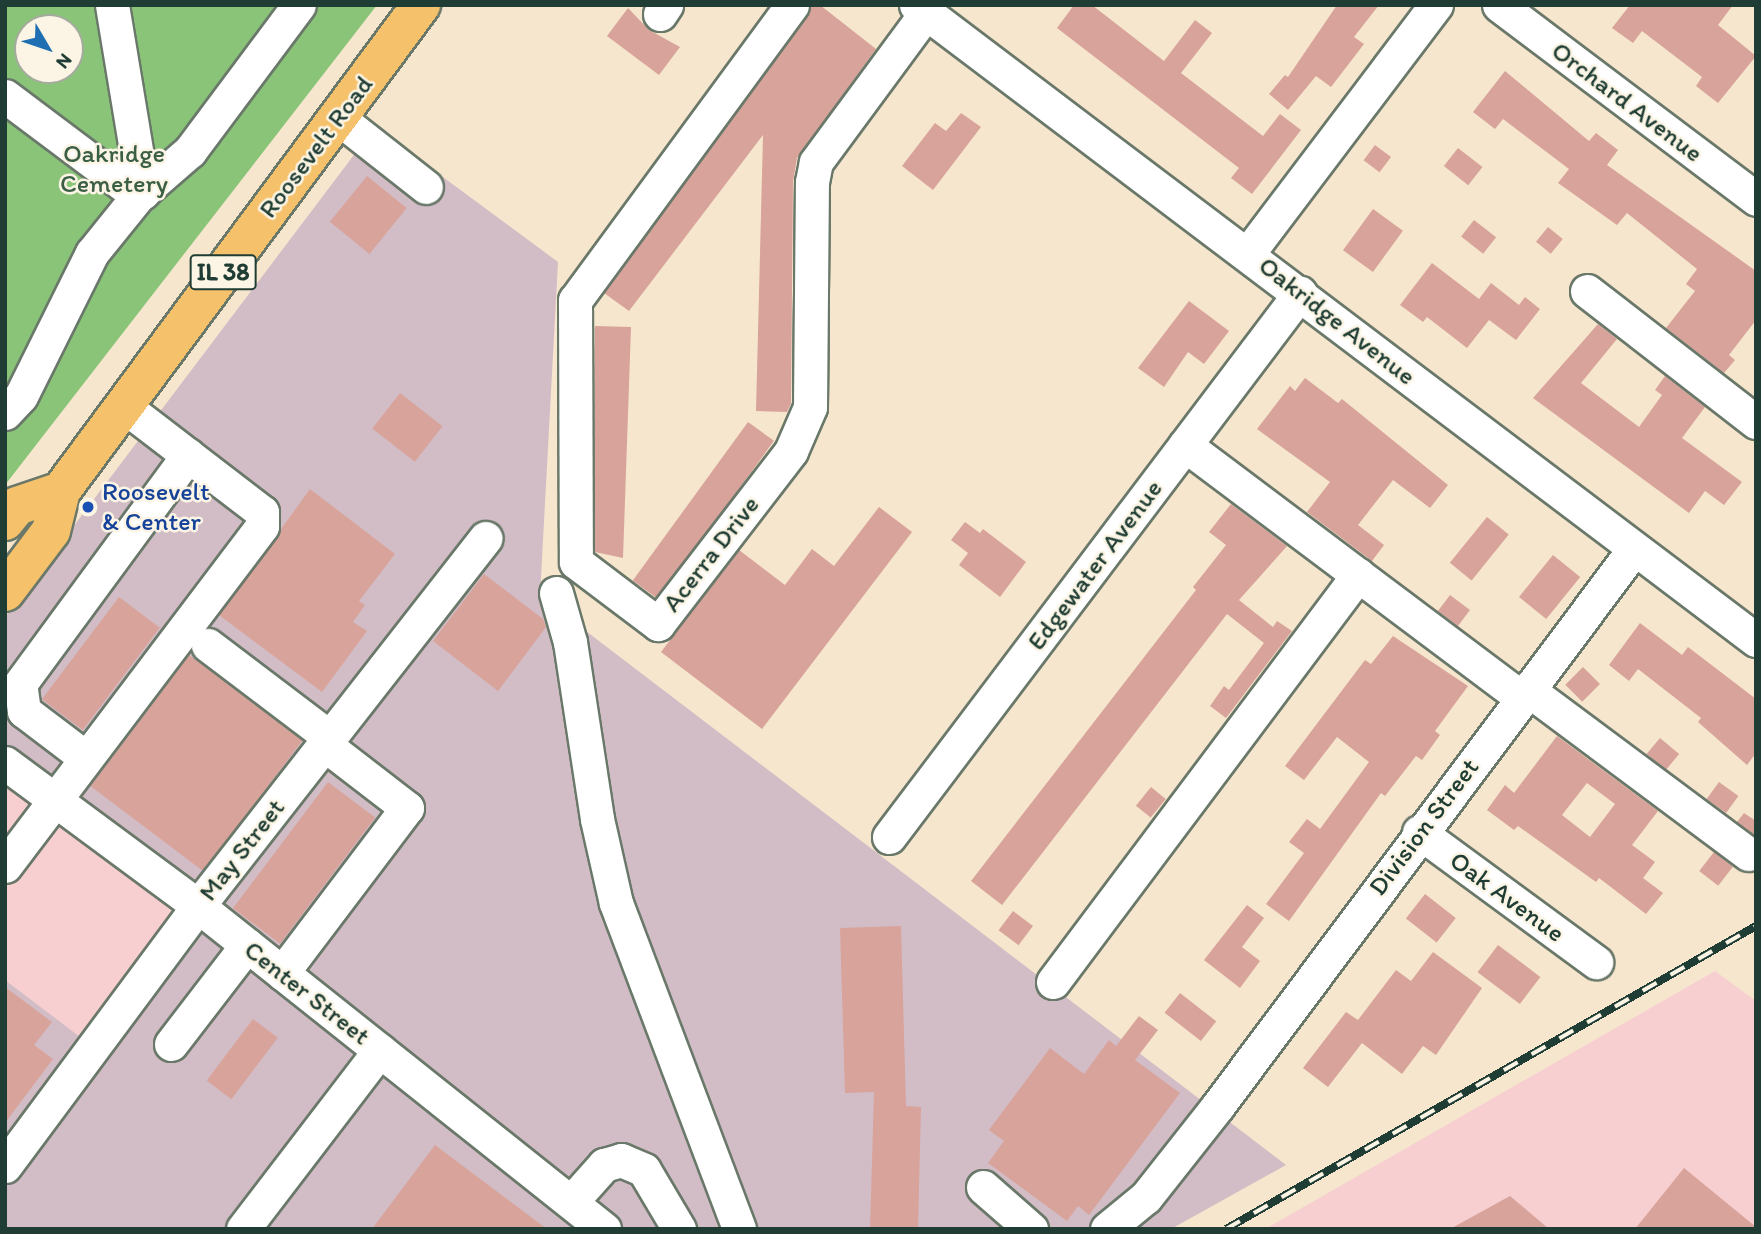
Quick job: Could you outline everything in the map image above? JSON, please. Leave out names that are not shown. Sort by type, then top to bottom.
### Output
[{"type":"main road","name":"Roosevelt Road","points":[[5,592],[51,531],[61,491],[421,5]]},
{"type":"main road","points":[[5,521],[18,506],[61,491]]},
{"type":"street","points":[[112,5],[140,194]]},
{"type":"street","points":[[5,413],[21,396],[81,270],[140,194],[190,151],[299,5]]},
{"type":"street","name":"Acerra Drive","points":[[792,5],[575,300],[576,562],[657,624],[791,451],[801,429],[810,408],[812,182],[816,162],[921,9]]},
{"type":"street","points":[[1249,252],[1436,5]]},
{"type":"street","name":"Orchard Avenue","points":[[1499,5],[1756,199]]},
{"type":"street","name":"Oakridge Avenue","points":[[921,9],[1249,252],[1756,640]]},
{"type":"street","points":[[5,96],[140,194]]},
{"type":"street","points":[[337,117],[426,187]]},
{"type":"street","points":[[1587,291],[1756,422]]},
{"type":"street","name":"Edgewater Avenue","points":[[890,837],[1300,293]]},
{"type":"street","points":[[9,855],[55,801],[262,526],[262,513],[124,405]]},
{"type":"street","points":[[1185,445],[1358,575],[1748,853]]},
{"type":"street","points":[[86,758],[24,711],[20,684],[188,456]]},
{"type":"street","name":"May Street","points":[[5,1167],[198,906],[485,538]]},
{"type":"street","name":"Division Street","points":[[1107,1229],[1146,1197],[1217,1107],[1419,832],[1634,549]]},
{"type":"street","points":[[1053,982],[1358,575]]},
{"type":"street","points":[[556,593],[570,642],[597,819],[616,903],[739,1229]]},
{"type":"street","points":[[208,645],[407,808],[282,973]]},
{"type":"street","name":"Center Street","points":[[5,763],[198,906],[604,1229]]},
{"type":"street","name":"Oak Avenue","points":[[1419,832],[1596,962]]},
{"type":"street","points":[[171,1044],[247,945]]},
{"type":"street","points":[[243,1229],[380,1051]]},
{"type":"street","points":[[571,1202],[604,1165],[621,1160],[644,1170],[679,1229]]},
{"type":"street","points":[[983,1187],[1031,1229]]},
{"type":"shaded area","points":[[375,127],[558,262],[540,596],[1286,1165],[1171,1229],[5,1229],[5,980],[88,1043],[191,907],[5,772],[5,617]]},
{"type":"shaded area","points":[[5,772],[191,907],[88,1044],[5,980]]},
{"type":"shaded area","points":[[1715,971],[1756,1001],[1756,1229],[1265,1229]]},
{"type":"green space","name":"Oakridge Cemetery","points":[[5,5],[377,5],[5,485]]},
{"type":"building","points":[[811,5],[820,5],[876,49],[797,158],[793,182],[791,403],[787,412],[756,411],[763,135],[629,311],[604,293],[808,16]]},
{"type":"building","points":[[1074,5],[1092,5],[1164,61],[1195,20],[1212,33],[1181,73],[1263,136],[1280,114],[1301,130],[1252,194],[1231,178],[1239,168],[1057,28]]},
{"type":"building","points":[[1337,5],[1379,5],[1354,37],[1364,44],[1331,87],[1316,76],[1288,110],[1269,94],[1285,75],[1288,77]]},
{"type":"building","points":[[1630,5],[1733,5],[1718,25],[1756,56],[1718,103],[1696,86],[1702,77],[1642,31],[1633,43],[1612,28]]},
{"type":"building","points":[[628,8],[649,30],[680,47],[659,75],[607,36]]},
{"type":"building","points":[[1505,71],[1589,141],[1596,133],[1618,150],[1607,165],[1756,271],[1756,320],[1729,355],[1735,360],[1724,373],[1666,328],[1695,291],[1686,284],[1697,269],[1627,213],[1617,225],[1558,183],[1569,169],[1503,119],[1495,129],[1473,112]]},
{"type":"building","points":[[961,113],[981,127],[933,190],[902,166],[935,123],[946,131]]},
{"type":"building","points":[[1375,145],[1391,157],[1380,172],[1364,160]]},
{"type":"building","points":[[1458,148],[1482,167],[1468,185],[1444,166]]},
{"type":"building","points":[[367,176],[407,208],[370,254],[330,222]]},
{"type":"building","points":[[1373,209],[1403,231],[1373,272],[1343,250]]},
{"type":"building","points":[[1474,220],[1496,237],[1483,254],[1461,237]]},
{"type":"building","points":[[1548,227],[1563,239],[1551,254],[1536,242]]},
{"type":"building","points":[[1432,263],[1479,299],[1491,283],[1519,305],[1525,297],[1540,309],[1516,340],[1489,320],[1467,348],[1427,317],[1423,322],[1400,305]]},
{"type":"building","points":[[1189,301],[1229,331],[1204,364],[1188,352],[1164,387],[1138,368]]},
{"type":"building","points":[[1598,324],[1617,339],[1581,383],[1639,427],[1662,395],[1655,390],[1665,376],[1705,407],[1682,438],[1742,482],[1724,505],[1705,491],[1689,513],[1533,398]]},
{"type":"building","points":[[595,326],[631,327],[623,558],[595,552]]},
{"type":"building","points":[[1305,378],[1338,403],[1342,399],[1448,485],[1430,508],[1393,480],[1358,525],[1384,545],[1372,561],[1307,512],[1330,482],[1257,429],[1290,386],[1295,391]]},
{"type":"building","points":[[400,393],[443,426],[415,462],[372,428]]},
{"type":"building","points":[[748,422],[774,441],[659,599],[633,581]]},
{"type":"building","points":[[310,489],[395,554],[359,601],[365,605],[353,622],[367,631],[322,692],[219,615]]},
{"type":"building","points":[[1231,504],[1287,546],[1239,600],[1273,627],[1277,621],[1292,631],[1226,718],[1210,706],[1224,686],[1229,690],[1264,643],[1227,614],[1002,905],[971,881],[1196,590],[1193,587],[1226,545],[1209,532]]},
{"type":"building","points":[[879,507],[912,532],[762,729],[661,652],[739,550],[785,585],[812,549],[834,566]]},
{"type":"building","points":[[1487,517],[1509,535],[1472,580],[1450,563]]},
{"type":"building","points":[[965,522],[980,533],[983,529],[1026,562],[1000,597],[959,565],[968,553],[951,540]]},
{"type":"building","points":[[1553,555],[1580,577],[1546,619],[1519,597]]},
{"type":"building","points":[[484,574],[543,619],[546,627],[498,691],[433,641]]},
{"type":"building","points":[[1450,595],[1470,610],[1458,626],[1438,611]]},
{"type":"building","points":[[119,597],[160,628],[83,730],[42,699]]},
{"type":"building","points":[[1640,623],[1682,655],[1688,647],[1756,699],[1756,753],[1747,765],[1698,722],[1701,718],[1638,669],[1629,681],[1609,665]]},
{"type":"building","points":[[1393,636],[1468,686],[1435,731],[1440,735],[1422,760],[1416,756],[1385,796],[1381,793],[1289,921],[1266,904],[1304,853],[1289,842],[1307,819],[1320,829],[1369,762],[1337,737],[1304,780],[1285,766],[1365,660],[1371,664]]},
{"type":"building","points":[[189,655],[302,740],[204,871],[90,786]]},
{"type":"building","points":[[1583,667],[1600,684],[1582,702],[1565,685]]},
{"type":"building","points":[[1557,736],[1658,811],[1632,845],[1655,862],[1643,878],[1663,893],[1646,914],[1599,878],[1596,882],[1518,826],[1514,830],[1487,810],[1505,785],[1514,793]],"holes":[[[1587,783],[1615,804],[1590,837],[1562,815]]]},
{"type":"building","points":[[1660,738],[1679,754],[1666,770],[1647,754]]},
{"type":"building","points":[[328,782],[375,818],[280,944],[233,908]]},
{"type":"building","points":[[1719,782],[1738,796],[1726,813],[1707,799]]},
{"type":"building","points":[[1151,787],[1166,799],[1151,818],[1136,806]]},
{"type":"building","points":[[1744,813],[1756,821],[1756,836],[1737,822]]},
{"type":"building","points":[[1714,852],[1733,867],[1718,886],[1699,871]]},
{"type":"building","points":[[1425,894],[1456,918],[1437,942],[1406,918]]},
{"type":"building","points":[[1247,905],[1264,918],[1242,947],[1260,961],[1240,988],[1204,960]]},
{"type":"building","points":[[1013,911],[1033,926],[1019,945],[999,930]]},
{"type":"building","points":[[901,926],[906,1106],[921,1107],[918,1229],[870,1229],[874,1092],[845,1093],[840,928]]},
{"type":"building","points":[[1498,945],[1540,977],[1520,1004],[1478,972]]},
{"type":"building","points":[[1433,952],[1482,988],[1436,1055],[1423,1046],[1402,1074],[1362,1043],[1328,1087],[1303,1068],[1346,1012],[1358,1020],[1396,970],[1411,981]]},
{"type":"building","points":[[5,987],[52,1022],[34,1045],[53,1059],[5,1123]]},
{"type":"building","points":[[1180,993],[1216,1021],[1201,1041],[1165,1013]]},
{"type":"building","points":[[1139,1016],[1158,1030],[1135,1060],[1180,1093],[1089,1215],[1078,1206],[1067,1221],[988,1163],[1004,1141],[989,1130],[1050,1048],[1084,1074],[1109,1040],[1116,1046]]},
{"type":"building","points":[[253,1019],[278,1038],[231,1099],[207,1080]]},
{"type":"building","points":[[435,1145],[547,1229],[372,1229]]},
{"type":"building","points":[[1684,1168],[1756,1227],[1756,1229],[1635,1229]]},
{"type":"building","points":[[1510,1196],[1549,1229],[1450,1229]]},
{"type":"railway","points":[[1226,1229],[1756,926]]},
{"type":"place","name":"Roosevelt & Center","points":[[88,507]]}]
